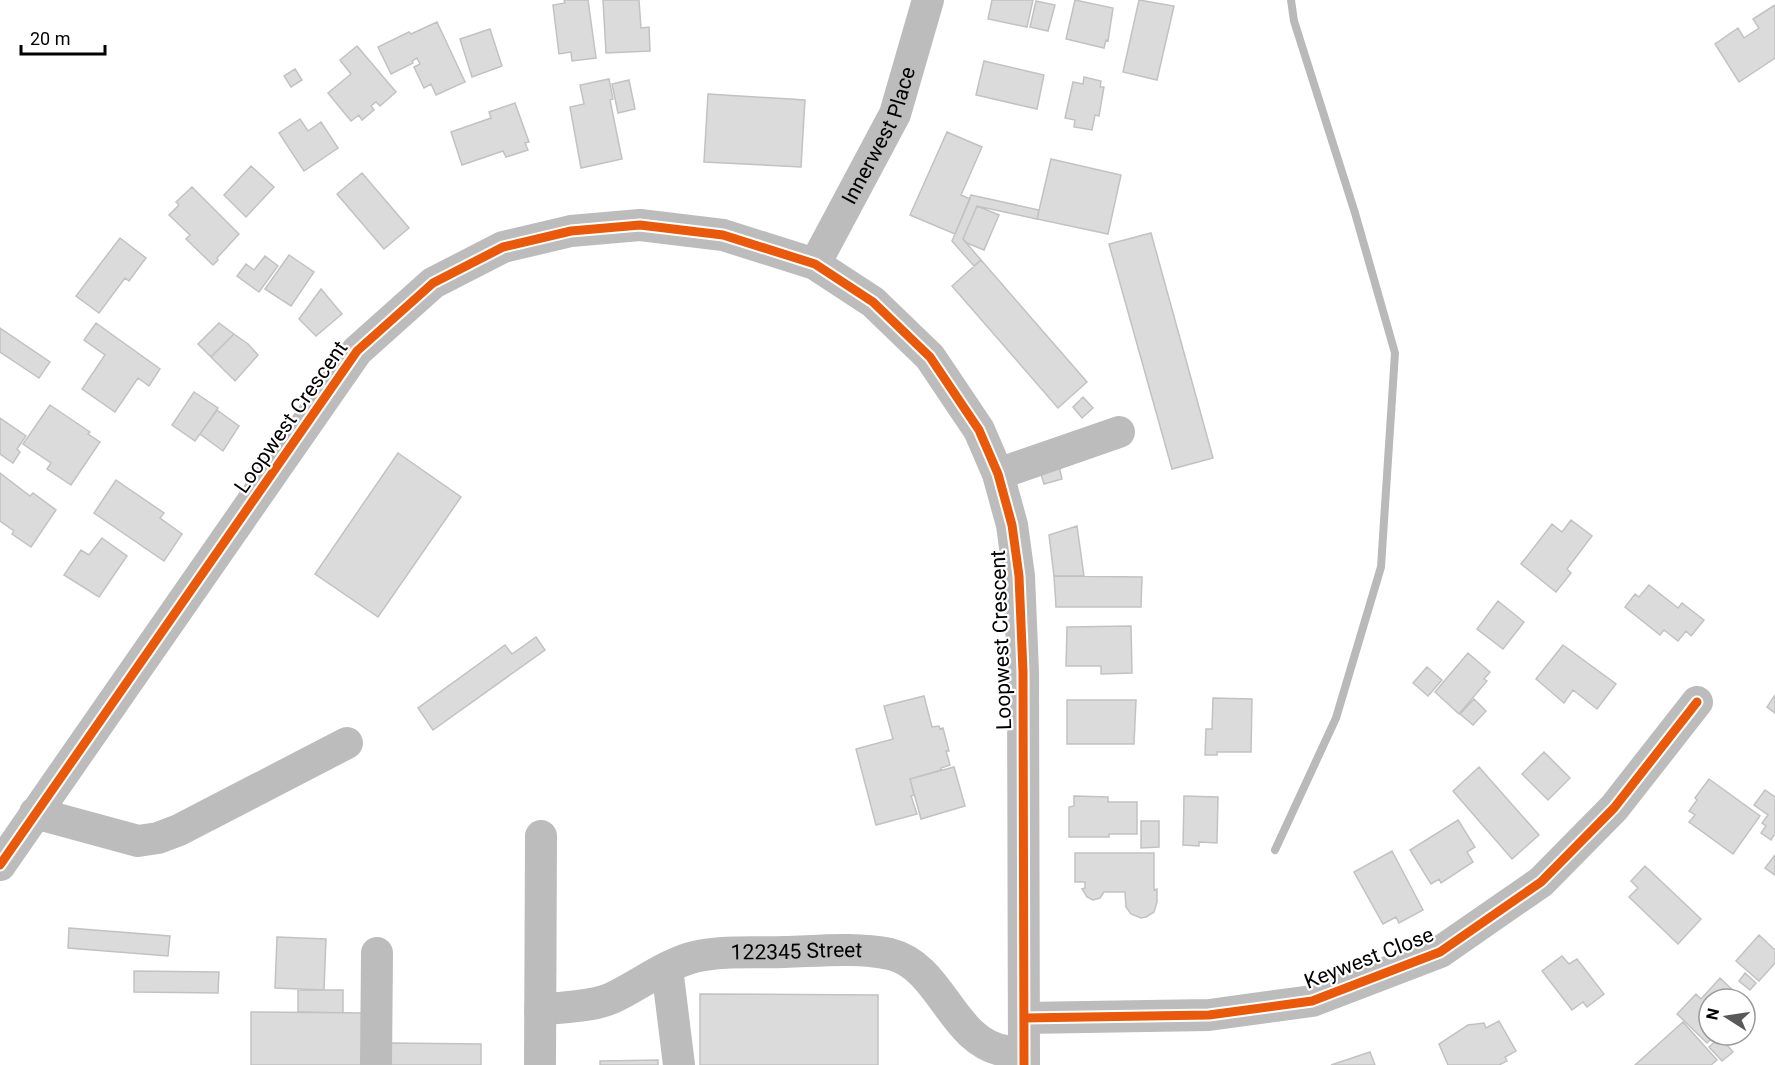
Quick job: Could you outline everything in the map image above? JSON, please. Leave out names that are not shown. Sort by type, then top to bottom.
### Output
[{"type":"street","name":"Innerwest Place","points":[[815,264],[895,114],[928,0]]},
{"type":"street","name":"Loopwest Crescent","points":[[0,865],[357,351],[433,284],[503,247],[571,231],[640,225],[723,235],[815,264],[873,302],[930,357],[979,430],[998,474],[1012,525],[1019,576],[1023,684],[1024,1058]]},
{"type":"street","points":[[998,474],[1119,432]]},
{"type":"street","name":"Keywest Close","points":[[1024,1018],[1209,1015],[1312,1001],[1440,952],[1541,882],[1614,808],[1697,702]]},
{"type":"street","points":[[36,813],[138,840],[158,838],[179,830],[347,742]]},
{"type":"street","points":[[540,1065],[541,836]]},
{"type":"street","name":"122345 Street","points":[[540,1010],[610,999],[667,968],[694,957],[730,953],[856,951],[889,954],[908,960],[926,976],[973,1034],[990,1047],[1024,1058]]},
{"type":"street","points":[[376,1065],[377,954]]},
{"type":"street","points":[[667,968],[679,1065]]},
{"type":"building","points":[[564,0],[588,0],[596,58],[572,61],[571,52],[559,54],[553,5],[565,3]]},
{"type":"building","points":[[603,0],[639,0],[641,28],[649,27],[650,51],[606,53]]},
{"type":"building","points":[[992,0],[1033,0],[1027,27],[988,19]]},
{"type":"building","points":[[1075,0],[1113,8],[1108,41],[1106,40],[1104,48],[1066,39]]},
{"type":"building","points":[[1139,0],[1174,6],[1157,80],[1123,72]]},
{"type":"building","points":[[1036,1],[1055,5],[1048,31],[1030,27]]},
{"type":"building","points":[[1775,5],[1775,58],[1739,82],[1715,44],[1738,28],[1744,38],[1759,28],[1753,19]]},
{"type":"building","points":[[437,22],[465,82],[436,95],[431,84],[424,88],[414,67],[420,64],[417,58],[412,61],[413,63],[391,74],[378,47]]},
{"type":"building","points":[[490,29],[502,66],[472,77],[460,39]]},
{"type":"building","points":[[357,46],[396,92],[380,106],[376,102],[371,106],[374,110],[362,120],[359,115],[351,121],[328,93],[351,74],[340,60]]},
{"type":"building","points":[[984,61],[1044,75],[1037,109],[976,95]]},
{"type":"building","points":[[295,69],[302,80],[291,87],[284,76]]},
{"type":"building","points":[[1084,77],[1101,81],[1100,87],[1104,87],[1099,116],[1095,115],[1092,130],[1074,127],[1075,120],[1065,118],[1073,82],[1083,84]]},
{"type":"building","points":[[609,79],[613,99],[610,100],[622,159],[581,168],[570,107],[584,104],[580,85]]},
{"type":"building","points":[[629,80],[635,109],[618,113],[612,84]]},
{"type":"building","points":[[708,94],[805,100],[801,167],[704,162]]},
{"type":"building","points":[[515,103],[529,142],[525,143],[528,150],[506,157],[503,151],[462,165],[451,132],[491,118],[489,112]]},
{"type":"building","points":[[300,119],[308,131],[321,122],[338,148],[304,171],[279,133]]},
{"type":"building","points":[[947,132],[982,147],[961,195],[970,199],[955,234],[910,215]]},
{"type":"building","points":[[1051,159],[1121,175],[1108,234],[1037,219]]},
{"type":"building","points":[[251,166],[274,187],[246,217],[224,195]]},
{"type":"building","points":[[362,173],[409,228],[384,249],[337,194]]},
{"type":"building","points":[[192,187],[239,234],[213,265],[186,239],[190,235],[169,215],[179,205],[176,202]]},
{"type":"building","points":[[971,195],[1039,210],[1037,219],[977,206],[963,239],[981,260],[974,266],[952,241]]},
{"type":"building","points":[[977,206],[999,215],[984,250],[963,239]]},
{"type":"building","points":[[1151,233],[1213,458],[1172,469],[1109,244]]},
{"type":"building","points":[[120,238],[146,258],[129,281],[125,278],[99,313],[76,296]]},
{"type":"building","points":[[289,255],[314,272],[291,306],[265,289]]},
{"type":"building","points":[[265,256],[278,266],[259,292],[237,276],[246,264],[254,270]]},
{"type":"building","points":[[981,260],[1087,382],[1058,408],[952,286]]},
{"type":"building","points":[[321,289],[342,314],[316,336],[299,319]]},
{"type":"building","points":[[96,323],[160,369],[149,386],[138,378],[115,412],[82,389],[105,355],[84,340]]},
{"type":"building","points":[[219,323],[234,334],[211,357],[198,344]]},
{"type":"building","points":[[0,328],[50,362],[39,378],[0,352]]},
{"type":"building","points":[[234,334],[258,355],[235,381],[211,357]]},
{"type":"building","points":[[194,392],[218,408],[195,441],[172,425]]},
{"type":"building","points":[[1083,397],[1093,408],[1082,418],[1073,407]]},
{"type":"building","points":[[50,405],[90,432],[88,434],[100,442],[71,485],[47,469],[51,463],[23,444]]},
{"type":"building","points":[[217,410],[239,426],[223,451],[200,434]]},
{"type":"building","points":[[0,418],[26,436],[17,449],[20,452],[13,463],[0,454]]},
{"type":"building","points":[[398,453],[461,497],[378,617],[315,574]]},
{"type":"building","points":[[1059,466],[1062,479],[1044,484],[1040,471]]},
{"type":"building","points":[[0,473],[30,496],[33,493],[56,510],[31,547],[12,534],[14,531],[0,521]]},
{"type":"building","points":[[116,480],[164,513],[160,518],[182,534],[164,561],[94,513]]},
{"type":"building","points":[[1571,520],[1592,536],[1567,569],[1571,573],[1556,592],[1521,564],[1552,524],[1562,532]]},
{"type":"building","points":[[1077,526],[1084,576],[1054,576],[1049,535]]},
{"type":"building","points":[[102,538],[127,556],[99,597],[64,575],[81,550],[89,555]]},
{"type":"building","points":[[1054,576],[1142,577],[1141,607],[1056,607]]},
{"type":"building","points":[[1649,585],[1678,608],[1682,603],[1704,620],[1691,636],[1686,631],[1678,641],[1664,630],[1660,635],[1625,607],[1635,594],[1639,597]]},
{"type":"building","points":[[1498,601],[1524,622],[1503,649],[1477,629]]},
{"type":"building","points":[[1131,626],[1132,673],[1101,674],[1101,666],[1066,666],[1067,627]]},
{"type":"building","points":[[536,637],[545,650],[433,730],[418,708],[505,645],[512,654]]},
{"type":"building","points":[[1563,645],[1616,684],[1597,709],[1573,690],[1564,703],[1536,679]]},
{"type":"building","points":[[1468,653],[1490,672],[1484,679],[1487,681],[1459,714],[1435,692]]},
{"type":"building","points":[[1427,667],[1442,680],[1428,696],[1413,683]]},
{"type":"building","points":[[1775,695],[1775,713],[1767,707]]},
{"type":"building","points":[[924,696],[932,727],[943,728],[950,765],[910,779],[914,795],[911,796],[917,814],[876,825],[856,749],[893,739],[884,706]]},
{"type":"building","points":[[1213,698],[1252,699],[1251,752],[1217,752],[1217,755],[1205,755],[1206,729],[1212,729]]},
{"type":"building","points":[[1474,699],[1486,711],[1473,725],[1460,714]]},
{"type":"building","points":[[1067,700],[1136,700],[1134,744],[1067,744]]},
{"type":"building","points":[[1544,752],[1570,778],[1548,800],[1522,774]]},
{"type":"building","points":[[954,767],[965,806],[921,819],[910,779]]},
{"type":"building","points":[[1479,767],[1539,835],[1512,859],[1453,791]]},
{"type":"building","points":[[1709,779],[1760,816],[1733,854],[1689,822],[1695,815],[1689,811],[1697,800],[1695,798]]},
{"type":"building","points":[[1765,790],[1775,797],[1775,834],[1771,840],[1761,833],[1766,826],[1762,823],[1768,815],[1754,805]]},
{"type":"building","points":[[1074,796],[1108,797],[1108,802],[1137,802],[1137,834],[1069,837],[1069,807],[1074,806]]},
{"type":"building","points":[[1184,796],[1218,797],[1217,843],[1199,842],[1199,846],[1183,845]]},
{"type":"building","points":[[1458,820],[1475,847],[1467,852],[1473,862],[1441,883],[1439,879],[1431,884],[1410,850]]},
{"type":"building","points":[[1141,821],[1159,821],[1159,847],[1141,848]]},
{"type":"building","points":[[1392,851],[1423,910],[1399,923],[1396,917],[1383,924],[1354,872]]},
{"type":"building","points":[[1075,853],[1154,853],[1154,890],[1157,889],[1157,902],[1154,912],[1141,918],[1131,914],[1126,907],[1125,892],[1104,892],[1100,898],[1093,900],[1087,897],[1082,889],[1085,888],[1085,882],[1075,882]]},
{"type":"building","points":[[1775,855],[1775,875],[1765,868]]},
{"type":"building","points":[[1645,866],[1701,919],[1678,944],[1629,897],[1638,888],[1631,881]]},
{"type":"building","points":[[69,928],[170,936],[168,956],[68,948]]},
{"type":"building","points":[[1759,935],[1775,950],[1775,963],[1759,981],[1736,961]]},
{"type":"building","points":[[277,937],[326,939],[324,990],[275,988]]},
{"type":"building","points":[[1562,956],[1569,964],[1577,959],[1604,994],[1587,1007],[1583,1002],[1572,1010],[1542,971]]},
{"type":"building","points":[[134,971],[219,972],[218,993],[134,992]]},
{"type":"building","points":[[1745,973],[1756,983],[1753,987],[1746,987],[1739,981]]},
{"type":"building","points":[[1720,978],[1729,987],[1712,987]]},
{"type":"building","points":[[298,990],[343,990],[343,1013],[298,1012]]},
{"type":"building","points":[[700,994],[878,995],[878,1065],[700,1065]]},
{"type":"building","points":[[1697,995],[1697,1033],[1677,1014]]},
{"type":"building","points":[[251,1012],[370,1013],[370,1065],[251,1065]]},
{"type":"building","points":[[1499,1021],[1516,1051],[1505,1057],[1507,1061],[1499,1065],[1448,1065],[1439,1044],[1468,1025],[1484,1023],[1486,1028]]},
{"type":"building","points":[[1683,1022],[1697,1038],[1697,1047],[1705,1047],[1717,1060],[1711,1065],[1635,1065]]},
{"type":"building","points":[[391,1043],[481,1044],[481,1065],[391,1065]]},
{"type":"building","points":[[1709,1047],[1729,1047],[1733,1052],[1722,1061]]},
{"type":"building","points":[[1370,1052],[1375,1065],[1331,1065]]},
{"type":"building","points":[[658,1060],[658,1065],[600,1065],[600,1061]]},
{"type":"waterway","points":[[1275,850],[1336,718],[1381,567],[1395,353],[1355,213],[1294,21],[1291,0]]},
{"type":"cycle path","points":[[0,865],[357,351],[433,283],[503,247],[571,231],[640,225],[723,235],[815,264],[873,302],[930,357],[979,430],[998,474],[1012,525],[1019,576],[1023,672],[1024,1065]]},
{"type":"cycle path","points":[[1024,1018],[1209,1015],[1312,1001],[1440,952],[1541,882],[1614,808],[1697,702]]}]
